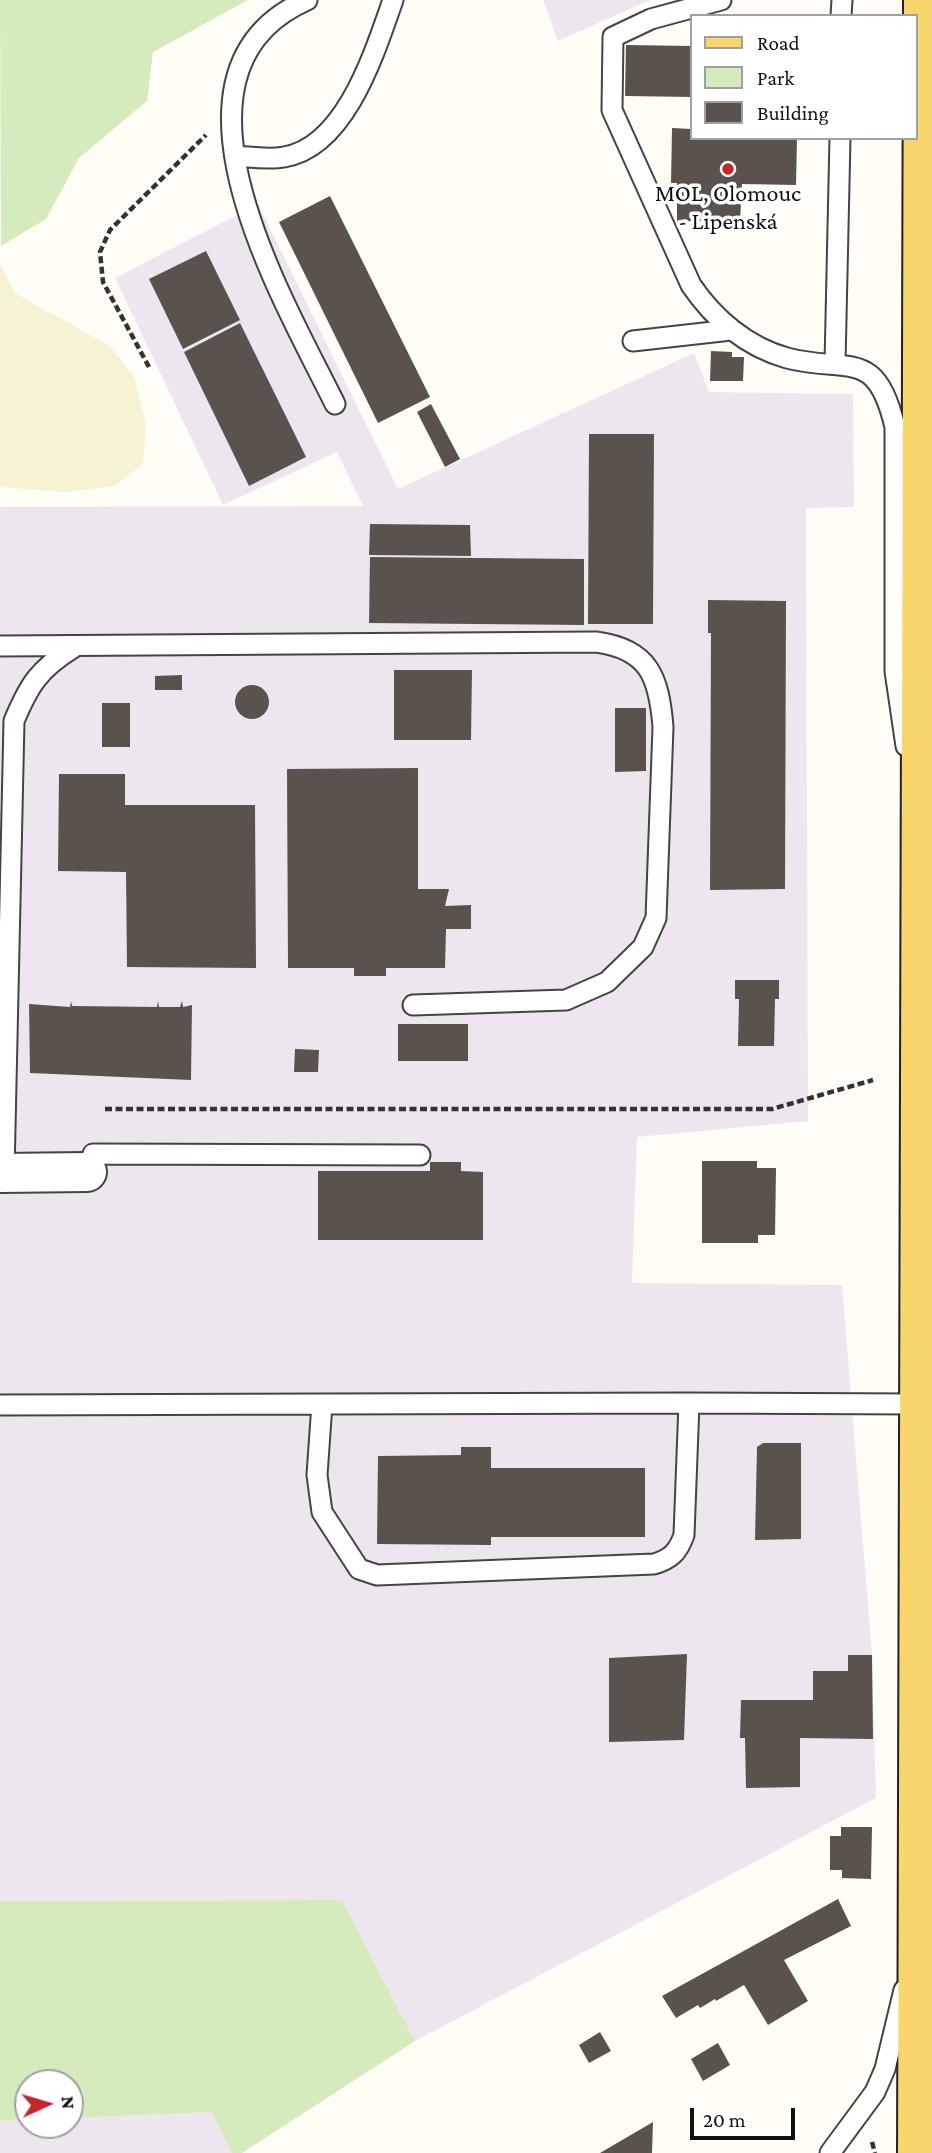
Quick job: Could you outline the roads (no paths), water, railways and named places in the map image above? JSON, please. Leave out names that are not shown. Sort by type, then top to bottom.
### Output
[{"type":"main road","points":[[917,2153],[923,0]]},
{"type":"street","points":[[2,1172],[87,1172]]},
{"type":"lane","points":[[307,0],[272,22],[254,40],[235,87],[236,156],[247,216],[260,251],[335,404]]},
{"type":"lane","points":[[236,156],[286,157],[322,138],[342,117],[357,92],[393,0]]},
{"type":"lane","points":[[721,0],[651,19],[613,37],[612,110],[691,285],[706,307],[731,330],[786,357],[851,365],[875,379],[889,401],[895,427],[895,671],[909,763],[921,811]]},
{"type":"lane","points":[[835,363],[840,140]]},
{"type":"lane","points":[[633,341],[731,330]]},
{"type":"lane","points":[[0,646],[596,642],[633,651],[644,663],[661,702],[663,726],[656,918],[643,947],[607,982],[566,1000],[413,1005]]},
{"type":"lane","points":[[2,1172],[5,883],[14,721],[28,688],[48,663],[74,647]]},
{"type":"lane","points":[[87,1172],[93,1154],[420,1155]]},
{"type":"lane","points":[[322,1404],[317,1475],[322,1513],[359,1569],[377,1575],[654,1564],[667,1560],[678,1550],[684,1535],[689,1403]]},
{"type":"lane","points":[[0,1405],[919,1404]]},
{"type":"lane","points":[[830,2153],[862,2111],[885,2069],[917,1938]]},
{"type":"place","name":"MOL, Olomouc - Lipenská","points":[[728,169]]}]
